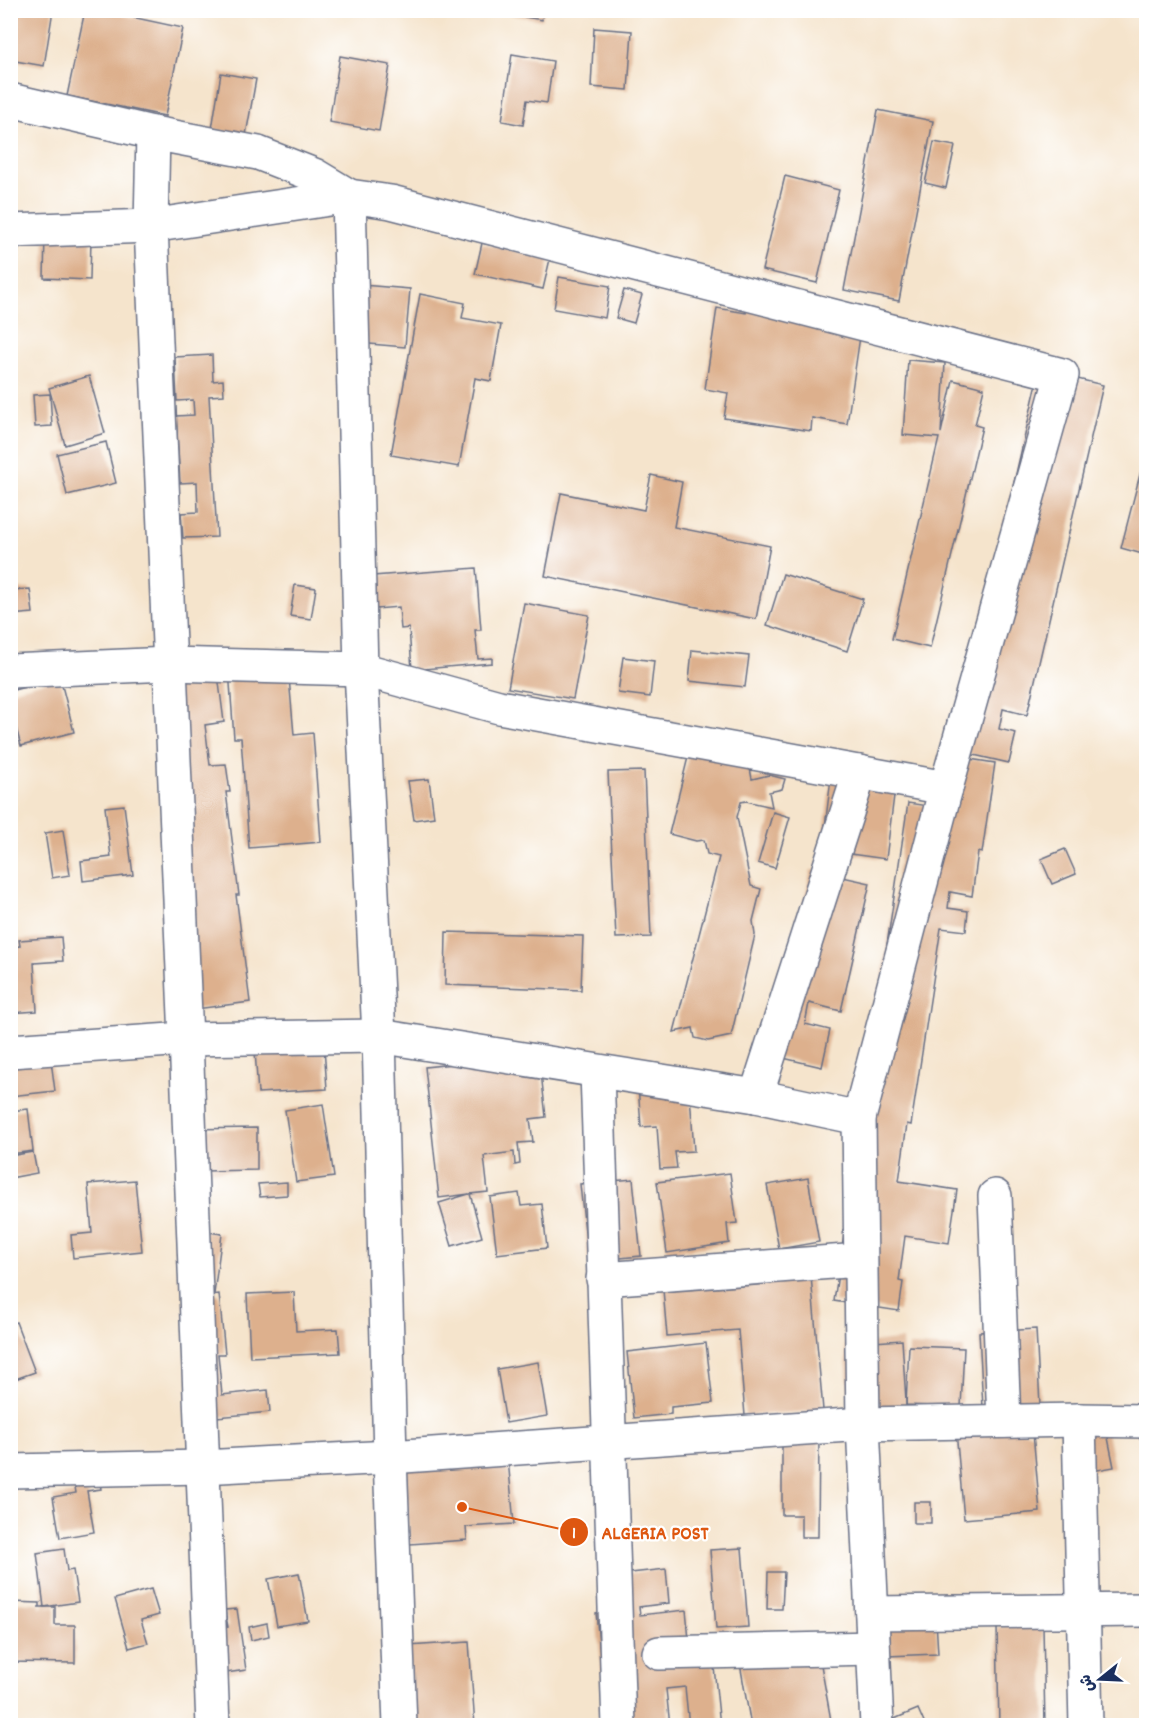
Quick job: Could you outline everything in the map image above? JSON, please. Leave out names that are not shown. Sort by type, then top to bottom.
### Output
[{"type":"street","points":[[10,100],[153,133],[258,153],[314,175],[349,196]]},
{"type":"street","points":[[153,133],[151,226],[213,1725]]},
{"type":"street","points":[[349,196],[361,669],[379,1036],[390,1457],[400,1725]]},
{"type":"street","points":[[10,231],[151,226],[349,196],[391,202],[1062,375],[946,788],[859,1119],[863,1424],[877,1725]]},
{"type":"street","points":[[10,671],[169,664],[361,669],[499,707],[946,788]]},
{"type":"street","points":[[756,1096],[860,772]]},
{"type":"street","points":[[10,1051],[186,1039],[379,1036],[756,1096],[859,1119]]},
{"type":"street","points":[[597,1072],[619,1725]]},
{"type":"street","points":[[995,1196],[1004,1421]]},
{"type":"street","points":[[603,1279],[860,1260]]},
{"type":"street","points":[[1079,1420],[1086,1725]]},
{"type":"street","points":[[10,1471],[203,1467],[390,1457],[863,1424],[1146,1421]]},
{"type":"street","points":[[872,1613],[1146,1610]]},
{"type":"street","points":[[659,1653],[873,1648]]},
{"type":"building","points":[[10,10],[53,10],[44,66],[10,60]]},
{"type":"building","points":[[85,10],[99,10],[183,28],[165,116],[67,96]]},
{"type":"building","points":[[502,10],[544,10],[542,20],[501,13]]},
{"type":"building","points":[[594,28],[632,31],[628,90],[591,87]]},
{"type":"building","points":[[512,54],[553,61],[547,103],[527,100],[523,125],[502,121]]},
{"type":"building","points":[[340,56],[390,65],[379,131],[329,122]]},
{"type":"building","points":[[221,73],[256,79],[246,135],[212,129]]},
{"type":"building","points":[[878,110],[933,121],[899,301],[844,290]]},
{"type":"building","points":[[934,142],[955,146],[946,188],[925,183]]},
{"type":"building","points":[[785,176],[839,190],[817,283],[762,270]]},
{"type":"building","points":[[45,235],[91,237],[90,280],[44,278]]},
{"type":"building","points":[[482,243],[550,259],[543,289],[475,274]]},
{"type":"building","points":[[10,259],[16,278],[10,279]]},
{"type":"building","points":[[559,277],[610,286],[605,318],[554,309]]},
{"type":"building","points":[[362,285],[410,289],[405,347],[358,343]]},
{"type":"building","points":[[624,290],[642,295],[634,323],[616,318]]},
{"type":"building","points":[[420,294],[465,303],[462,318],[501,325],[491,381],[475,378],[459,467],[391,455]]},
{"type":"building","points":[[747,306],[862,323],[847,424],[812,418],[811,431],[724,418],[728,393],[705,389],[717,308],[746,313]]},
{"type":"building","points":[[212,355],[213,381],[223,380],[224,395],[209,396],[217,537],[183,538],[181,513],[198,512],[197,482],[180,483],[176,416],[194,415],[193,400],[177,401],[175,357]]},
{"type":"building","points":[[908,360],[945,363],[941,433],[953,380],[984,388],[975,425],[982,427],[930,648],[892,639],[939,438],[903,435]]},
{"type":"building","points":[[1040,370],[1103,385],[1027,715],[1003,709],[999,729],[1016,733],[1009,763],[952,750]]},
{"type":"building","points":[[89,376],[105,433],[65,445],[49,388]]},
{"type":"building","points":[[50,394],[52,426],[35,427],[33,395]]},
{"type":"building","points":[[106,442],[116,483],[67,495],[57,454]]},
{"type":"building","points":[[1146,451],[1146,555],[1121,548]]},
{"type":"building","points":[[651,475],[682,482],[674,527],[770,546],[756,619],[545,576],[561,493],[644,510]]},
{"type":"building","points":[[476,568],[481,630],[475,630],[478,659],[492,658],[492,663],[412,670],[409,628],[401,629],[399,607],[376,609],[373,576]]},
{"type":"building","points":[[783,574],[863,599],[847,651],[767,625]]},
{"type":"building","points":[[295,585],[316,588],[311,619],[290,616]]},
{"type":"building","points":[[30,589],[33,613],[10,615],[10,590]]},
{"type":"building","points":[[524,603],[589,615],[573,699],[508,688]]},
{"type":"building","points":[[692,650],[749,656],[745,687],[689,681]]},
{"type":"building","points":[[623,657],[654,661],[650,697],[618,693]]},
{"type":"building","points":[[216,659],[224,722],[205,725],[210,765],[226,764],[230,792],[226,792],[239,895],[236,895],[250,1002],[188,1010],[160,666]]},
{"type":"building","points":[[288,666],[294,735],[313,733],[321,842],[249,848],[241,738],[234,738],[229,670]]},
{"type":"building","points":[[60,678],[74,732],[21,746],[10,705],[10,691]]},
{"type":"building","points":[[690,749],[749,763],[752,779],[769,775],[785,779],[782,789],[769,792],[772,807],[741,802],[737,817],[751,886],[761,889],[753,921],[755,935],[731,1036],[708,1041],[695,1038],[693,1028],[674,1032],[719,857],[707,854],[704,840],[696,841],[669,834]]},
{"type":"building","points":[[963,758],[995,763],[982,853],[978,852],[972,896],[950,892],[948,908],[968,911],[966,931],[941,928],[911,1125],[907,1124],[899,1181],[957,1190],[949,1243],[905,1236],[899,1281],[903,1282],[899,1311],[834,1301],[908,803],[955,810]]},
{"type":"building","points":[[833,763],[897,772],[886,859],[822,850]]},
{"type":"building","points":[[644,771],[651,937],[616,938],[608,772]]},
{"type":"building","points":[[429,779],[434,817],[414,820],[408,781]]},
{"type":"building","points":[[124,805],[133,875],[83,881],[81,861],[111,857],[105,807]]},
{"type":"building","points":[[773,812],[790,817],[775,868],[758,863]]},
{"type":"building","points":[[63,830],[70,875],[52,878],[45,833]]},
{"type":"building","points":[[1065,849],[1076,874],[1052,884],[1041,859]]},
{"type":"building","points":[[811,870],[870,883],[841,1011],[809,1003],[805,1024],[830,1030],[822,1067],[770,1055]]},
{"type":"building","points":[[446,932],[583,936],[581,990],[445,985]]},
{"type":"building","points":[[61,937],[63,961],[34,963],[37,1011],[10,1013],[10,947],[20,946],[19,940]]},
{"type":"building","points":[[324,1047],[327,1089],[258,1093],[255,1051]]},
{"type":"building","points":[[50,1053],[55,1091],[10,1096],[10,1058]]},
{"type":"building","points":[[539,1055],[546,1117],[530,1119],[533,1142],[518,1143],[520,1164],[515,1165],[514,1152],[484,1156],[488,1192],[470,1194],[482,1237],[452,1246],[439,1203],[469,1194],[439,1198],[425,1067]]},
{"type":"building","points":[[689,1081],[694,1151],[675,1152],[677,1168],[660,1169],[657,1126],[641,1127],[638,1085]]},
{"type":"building","points":[[323,1104],[334,1177],[296,1182],[285,1110]]},
{"type":"building","points":[[28,1109],[33,1151],[10,1154],[10,1111]]},
{"type":"building","points":[[257,1128],[257,1170],[202,1171],[187,1129]]},
{"type":"building","points":[[33,1152],[37,1173],[10,1178],[10,1156]]},
{"type":"building","points":[[730,1173],[737,1223],[727,1224],[729,1243],[667,1253],[657,1182]]},
{"type":"building","points":[[808,1178],[819,1242],[779,1249],[767,1185]]},
{"type":"building","points":[[633,1179],[641,1256],[588,1261],[580,1184]]},
{"type":"building","points":[[135,1180],[142,1251],[73,1258],[71,1235],[92,1233],[88,1184]]},
{"type":"building","points":[[287,1182],[287,1195],[260,1197],[258,1184]]},
{"type":"building","points":[[519,1193],[521,1206],[542,1204],[547,1248],[497,1254],[490,1197]]},
{"type":"building","points":[[201,1231],[222,1234],[214,1294],[193,1291]]},
{"type":"building","points":[[810,1265],[823,1410],[745,1416],[738,1330],[667,1336],[662,1278]]},
{"type":"building","points":[[294,1292],[296,1331],[338,1329],[340,1353],[250,1357],[247,1294]]},
{"type":"building","points":[[219,1294],[225,1354],[218,1354],[222,1395],[268,1390],[270,1412],[206,1418],[194,1297]]},
{"type":"building","points":[[16,1322],[35,1372],[10,1381],[10,1324]]},
{"type":"building","points":[[1036,1329],[1040,1405],[983,1408],[979,1332]]},
{"type":"building","points":[[902,1340],[907,1416],[851,1419],[845,1344]]},
{"type":"building","points":[[706,1343],[713,1403],[671,1407],[671,1414],[634,1418],[627,1352]]},
{"type":"building","points":[[909,1346],[964,1348],[961,1407],[906,1405]]},
{"type":"building","points":[[538,1362],[547,1416],[506,1423],[497,1369]]},
{"type":"building","points":[[955,1420],[1033,1433],[1040,1512],[964,1519]]},
{"type":"building","points":[[1105,1423],[1114,1467],[1071,1475],[1062,1432]]},
{"type":"building","points":[[782,1434],[819,1434],[818,1537],[801,1537],[801,1515],[782,1515]]},
{"type":"building","points":[[508,1459],[514,1524],[466,1527],[467,1540],[410,1544],[404,1468]]},
{"type":"building","points":[[97,1464],[101,1489],[87,1491],[94,1532],[60,1538],[53,1497],[76,1493],[72,1468]]},
{"type":"building","points":[[914,1502],[931,1502],[931,1523],[914,1523]]},
{"type":"building","points":[[742,1548],[748,1627],[716,1629],[710,1550]]},
{"type":"building","points":[[64,1549],[67,1571],[73,1570],[78,1602],[44,1607],[37,1553]]},
{"type":"building","points":[[666,1569],[669,1603],[639,1607],[640,1615],[686,1610],[691,1659],[713,1657],[720,1726],[689,1726],[685,1687],[666,1689],[670,1726],[607,1726],[596,1613],[625,1610],[622,1574]]},
{"type":"building","points":[[768,1572],[784,1572],[782,1609],[767,1609]]},
{"type":"building","points":[[299,1573],[308,1621],[277,1626],[268,1579]]},
{"type":"building","points":[[151,1589],[159,1615],[141,1620],[148,1643],[129,1648],[115,1599]]},
{"type":"building","points":[[10,1602],[40,1603],[40,1607],[55,1607],[55,1625],[75,1625],[75,1663],[10,1662]]},
{"type":"building","points":[[237,1609],[246,1670],[213,1675],[208,1630],[228,1627],[225,1610]]},
{"type":"building","points":[[936,1620],[938,1654],[861,1657],[859,1623]]},
{"type":"building","points":[[267,1623],[269,1636],[251,1640],[249,1627]]},
{"type":"building","points":[[1043,1626],[1045,1726],[999,1726],[997,1627]]},
{"type":"building","points":[[469,1642],[475,1726],[413,1726],[408,1646]]},
{"type":"building","points":[[817,1643],[832,1726],[751,1726],[739,1658]]},
{"type":"building","points":[[918,1709],[925,1725],[880,1725]]},
{"type":"place","name":"ALGERIA POST","points":[[462,1507]]}]
